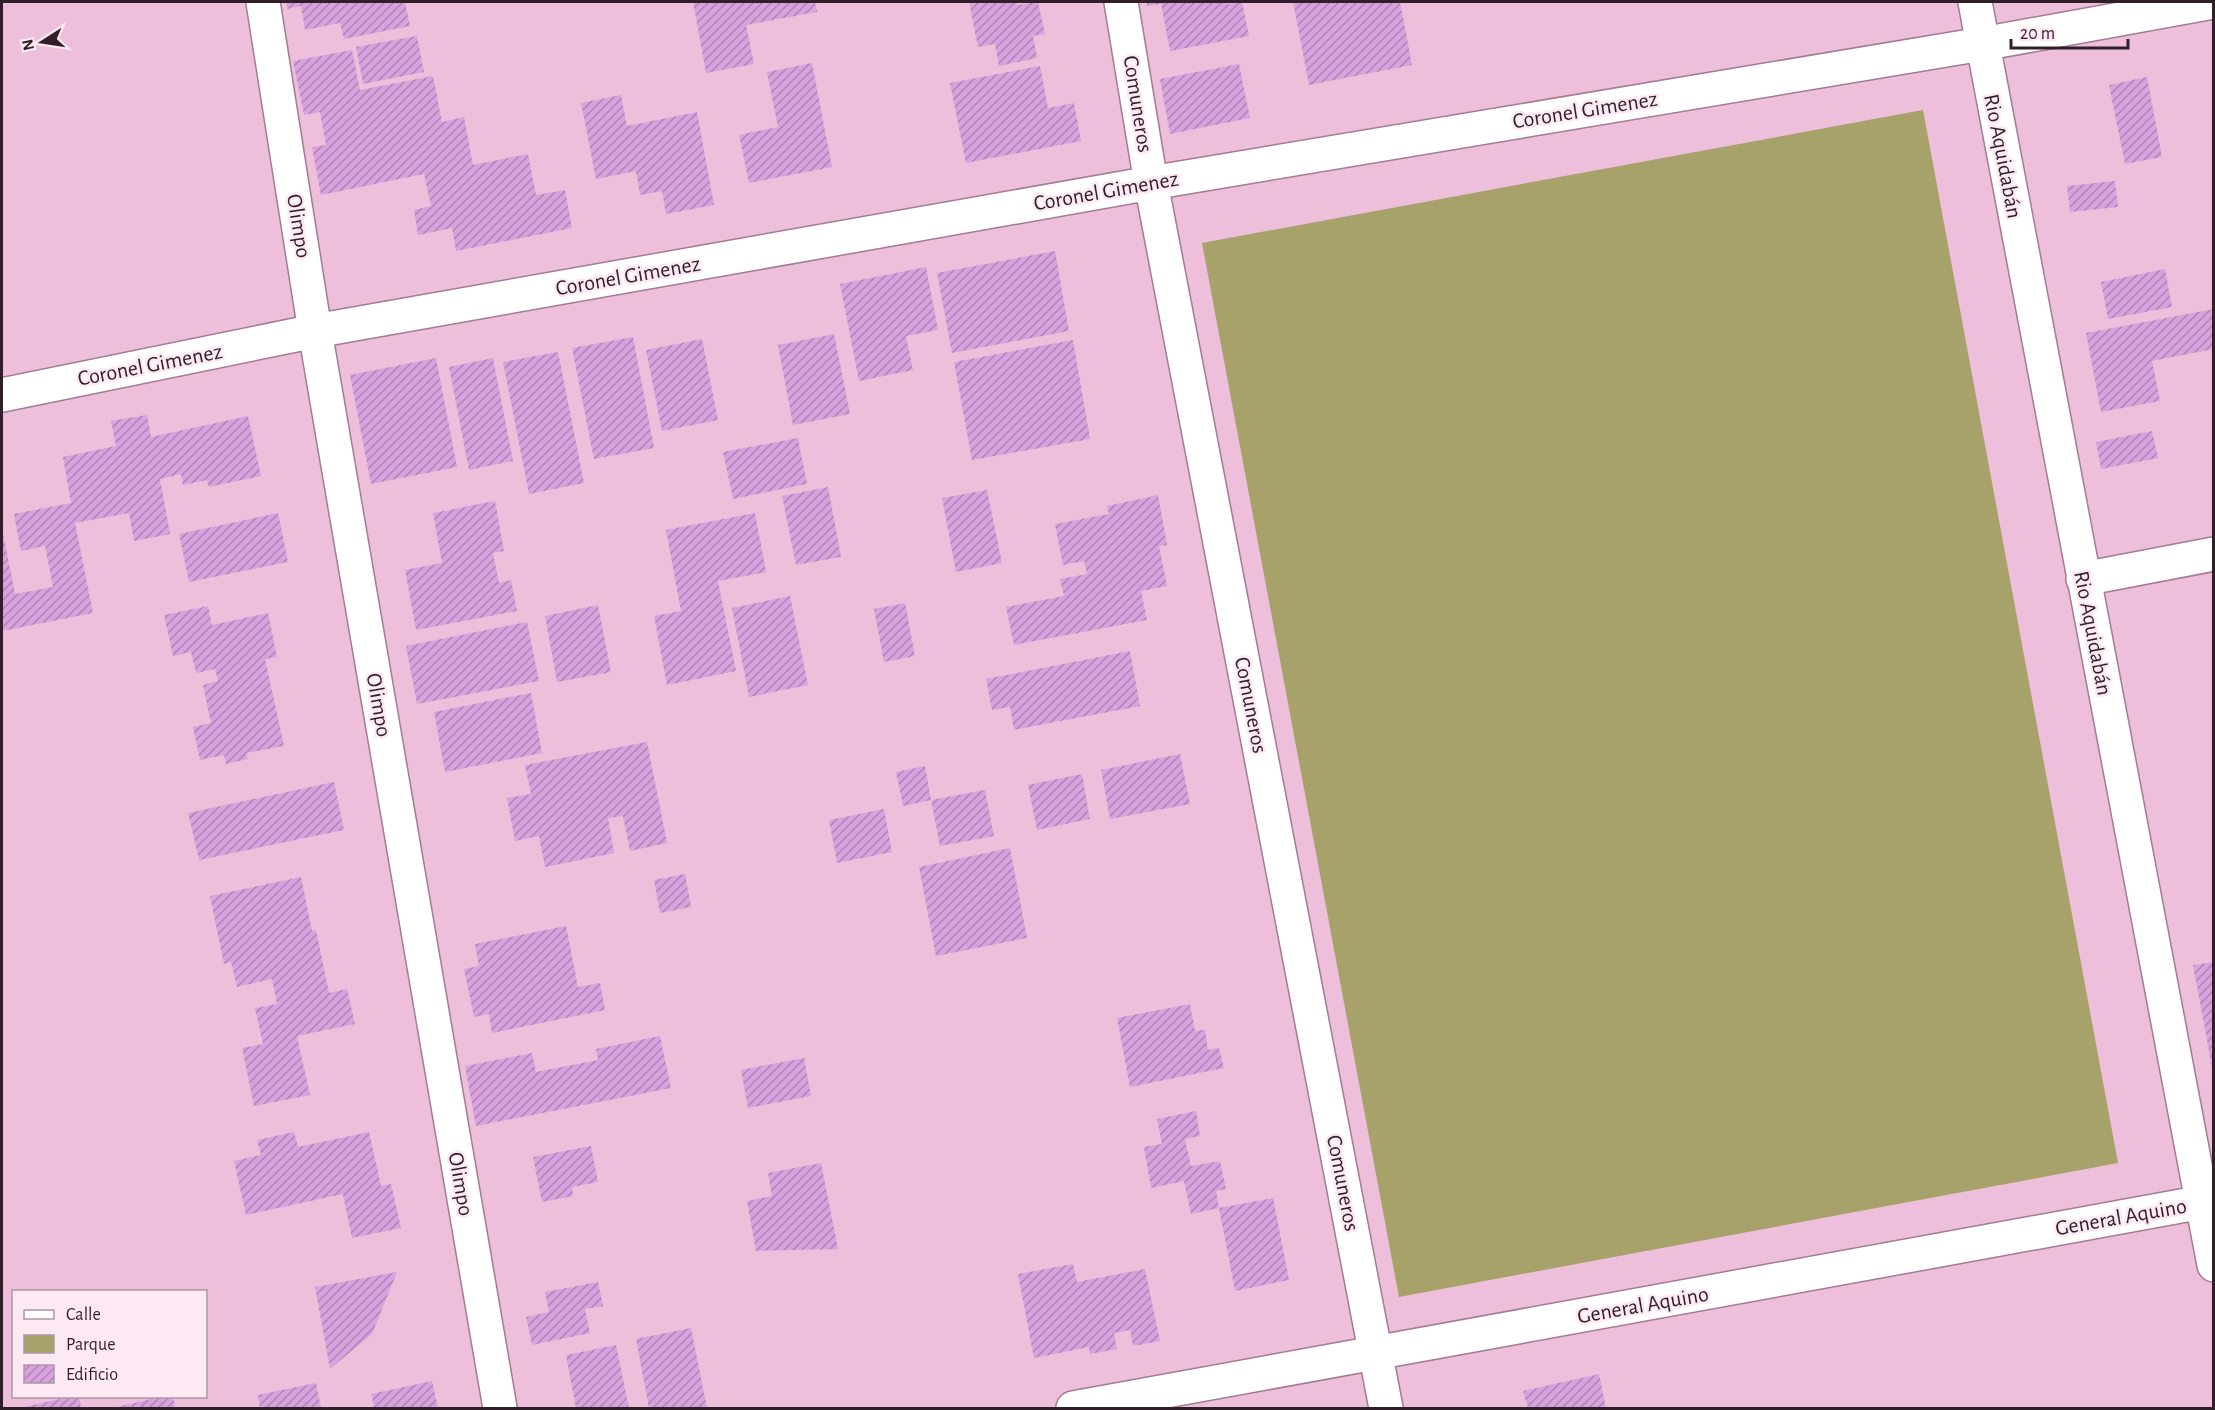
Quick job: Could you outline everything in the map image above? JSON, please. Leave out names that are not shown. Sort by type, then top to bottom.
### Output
[{"type":"street","name":"Olimpo","points":[[263,2],[315,331],[500,1408]]},
{"type":"street","name":"Comuneros","points":[[1121,2],[1151,183],[1386,1408]]},
{"type":"street","name":"Rio Aquidabán","points":[[1975,2],[2083,579],[2208,1201],[2214,1264]]},
{"type":"street","name":"Coronel Gimenez","points":[[2,395],[315,331],[1151,183],[1982,44],[2214,2]]},
{"type":"street","points":[[2083,579],[2214,554]]},
{"type":"street","name":"General Aquino","points":[[1073,1408],[2208,1201]]},
{"type":"green space","points":[[1923,110],[2118,1163],[1399,1297],[1202,243]]},
{"type":"building","points":[[286,2],[405,2],[410,26],[344,39],[340,23],[305,30],[301,6],[287,9]]},
{"type":"building","points":[[693,2],[815,2],[817,12],[746,25],[754,64],[706,73]]},
{"type":"building","points":[[969,2],[1016,2],[1017,5],[1038,2],[1045,34],[1033,36],[1037,58],[999,66],[995,44],[978,47]]},
{"type":"building","points":[[1147,2],[1227,2],[1227,4],[1242,2],[1249,36],[1170,51],[1161,4],[1147,6]]},
{"type":"building","points":[[1293,2],[1400,2],[1412,65],[1309,85]]},
{"type":"building","points":[[417,36],[424,72],[363,84],[356,47]]},
{"type":"building","points":[[352,50],[360,90],[433,76],[442,122],[464,117],[473,165],[528,154],[536,195],[565,190],[572,228],[456,251],[452,228],[418,235],[414,210],[431,206],[424,174],[321,195],[312,147],[326,145],[320,112],[304,115],[293,61]]},
{"type":"building","points":[[812,63],[832,167],[749,183],[739,135],[778,127],[767,72]]},
{"type":"building","points":[[1239,64],[1250,118],[1170,134],[1160,79]]},
{"type":"building","points":[[1040,66],[1048,108],[1074,103],[1081,141],[966,163],[950,83]]},
{"type":"building","points":[[2147,77],[2162,157],[2125,164],[2109,85]]},
{"type":"building","points":[[621,95],[627,126],[697,112],[714,205],[666,214],[662,191],[640,195],[636,171],[596,179],[581,103]]},
{"type":"building","points":[[2115,181],[2118,207],[2070,212],[2067,186]]},
{"type":"building","points":[[1055,251],[1069,331],[952,353],[937,273]]},
{"type":"building","points":[[926,267],[938,330],[906,336],[913,370],[859,381],[840,284]]},
{"type":"building","points":[[2165,269],[2172,307],[2108,319],[2101,282]]},
{"type":"building","points":[[2214,309],[2214,349],[2152,361],[2160,401],[2101,412],[2086,333]]},
{"type":"building","points":[[834,334],[850,414],[793,425],[778,345]]},
{"type":"building","points":[[633,337],[654,448],[594,459],[572,348]]},
{"type":"building","points":[[702,339],[718,420],[662,431],[646,350]]},
{"type":"building","points":[[1073,340],[1090,439],[972,460],[954,362]]},
{"type":"building","points":[[558,352],[584,483],[529,494],[503,362]]},
{"type":"building","points":[[436,358],[457,467],[371,484],[350,375]]},
{"type":"building","points":[[493,358],[513,461],[469,470],[449,367]]},
{"type":"building","points":[[147,415],[151,437],[248,416],[261,476],[209,487],[207,480],[183,485],[181,474],[160,479],[170,534],[134,541],[129,513],[75,523],[93,613],[2,631],[2,528],[15,594],[53,587],[45,546],[21,551],[14,514],[71,503],[63,457],[116,446],[111,421]]},
{"type":"building","points":[[2152,431],[2158,458],[2101,469],[2096,442]]},
{"type":"building","points":[[798,438],[807,484],[733,499],[723,452]]},
{"type":"building","points":[[828,487],[841,557],[796,565],[782,496]]},
{"type":"building","points":[[987,490],[1002,563],[956,572],[942,498]]},
{"type":"building","points":[[1158,495],[1167,545],[1159,546],[1167,586],[1141,591],[1147,620],[1014,645],[1006,607],[1064,596],[1060,579],[1087,574],[1084,561],[1063,565],[1055,524],[1109,514],[1107,506]]},
{"type":"building","points":[[495,501],[504,551],[493,553],[499,583],[511,580],[517,611],[416,630],[405,570],[442,563],[433,513]]},
{"type":"building","points":[[278,513],[288,562],[189,582],[179,534]]},
{"type":"building","points":[[755,513],[766,572],[718,581],[736,671],[667,685],[654,616],[681,611],[666,530]]},
{"type":"building","points":[[790,596],[808,685],[749,697],[732,608]]},
{"type":"building","points":[[905,603],[915,656],[884,662],[874,609]]},
{"type":"building","points":[[598,605],[611,672],[557,682],[545,616]]},
{"type":"building","points":[[208,606],[212,625],[268,613],[277,657],[265,659],[284,746],[246,753],[248,759],[226,764],[224,755],[200,760],[193,727],[211,723],[203,685],[218,681],[215,669],[196,673],[191,652],[173,656],[164,615]]},
{"type":"building","points":[[527,622],[539,681],[417,704],[406,646]]},
{"type":"building","points":[[1130,651],[1140,706],[1014,730],[1010,707],[992,710],[986,679]]},
{"type":"building","points":[[531,693],[542,753],[445,772],[434,712]]},
{"type":"building","points":[[647,742],[667,843],[630,851],[623,816],[608,818],[614,853],[545,867],[539,836],[515,841],[507,798],[531,794],[525,765]]},
{"type":"building","points":[[1180,754],[1190,804],[1110,819],[1101,770]]},
{"type":"building","points":[[925,766],[931,800],[903,806],[896,772]]},
{"type":"building","points":[[1082,774],[1090,819],[1037,830],[1028,785]]},
{"type":"building","points":[[334,782],[344,830],[199,860],[188,813]]},
{"type":"building","points":[[985,790],[994,836],[940,846],[931,800]]},
{"type":"building","points":[[884,809],[892,852],[837,863],[829,820]]},
{"type":"building","points":[[1010,848],[1027,938],[936,956],[919,867]]},
{"type":"building","points":[[685,874],[691,907],[660,913],[654,880]]},
{"type":"building","points":[[301,877],[312,931],[316,930],[329,993],[347,989],[355,1024],[297,1036],[310,1095],[254,1106],[242,1048],[263,1044],[255,1008],[277,1004],[272,979],[237,987],[231,962],[224,964],[210,896]]},
{"type":"building","points":[[566,926],[578,987],[600,983],[605,1010],[492,1033],[489,1014],[474,1017],[464,969],[479,966],[475,944]]},
{"type":"building","points":[[2214,962],[2214,1067],[2212,1067],[2193,965]]},
{"type":"building","points":[[1190,1004],[1195,1031],[1205,1030],[1208,1050],[1219,1048],[1224,1068],[1130,1087],[1117,1018]]},
{"type":"building","points":[[660,1036],[671,1088],[476,1126],[465,1066],[532,1053],[536,1072],[598,1060],[596,1049]]},
{"type":"building","points":[[804,1058],[811,1096],[748,1108],[741,1070]]},
{"type":"building","points":[[1196,1111],[1200,1136],[1185,1139],[1191,1166],[1220,1161],[1226,1189],[1216,1191],[1219,1208],[1191,1214],[1184,1181],[1151,1188],[1144,1147],[1162,1144],[1157,1119]]},
{"type":"building","points":[[294,1132],[298,1147],[369,1132],[381,1186],[391,1184],[401,1228],[352,1238],[343,1194],[246,1215],[234,1161],[261,1155],[257,1140]]},
{"type":"building","points":[[591,1146],[598,1182],[572,1187],[573,1196],[542,1202],[533,1157]]},
{"type":"building","points":[[821,1163],[838,1249],[756,1251],[747,1201],[772,1196],[768,1173]]},
{"type":"building","points":[[1273,1198],[1289,1280],[1235,1291],[1219,1208]]},
{"type":"building","points":[[1073,1264],[1077,1282],[1145,1269],[1160,1341],[1133,1346],[1130,1330],[1114,1333],[1117,1349],[1090,1354],[1089,1347],[1034,1358],[1018,1274]]},
{"type":"building","points":[[397,1272],[372,1334],[330,1369],[315,1287]]},
{"type":"building","points":[[598,1282],[603,1306],[585,1309],[590,1333],[532,1345],[526,1317],[549,1312],[545,1292]]},
{"type":"building","points":[[691,1328],[707,1408],[649,1408],[636,1339]]},
{"type":"building","points":[[616,1345],[629,1408],[576,1408],[566,1355]]},
{"type":"building","points":[[1599,1374],[1606,1408],[1528,1408],[1523,1391]]},
{"type":"building","points":[[432,1381],[438,1408],[368,1408],[374,1406],[371,1394]]},
{"type":"building","points":[[316,1383],[321,1408],[260,1408],[258,1395]]},
{"type":"building","points":[[63,1398],[79,1398],[81,1408],[20,1408]]},
{"type":"building","points":[[156,1398],[173,1398],[175,1408],[113,1408]]}]
